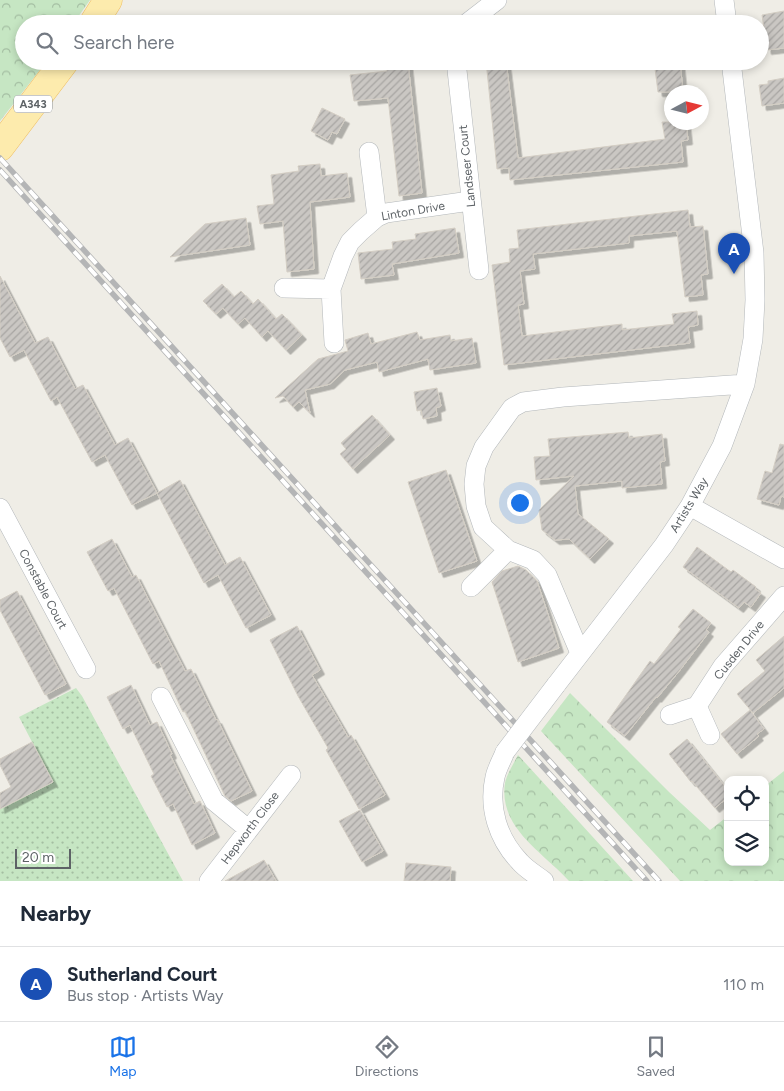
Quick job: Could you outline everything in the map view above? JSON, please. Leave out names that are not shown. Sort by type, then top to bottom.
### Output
[{"type":"main road","points":[[99,15],[108,0]]},
{"type":"main road","name":"A343","points":[[0,147],[58,70]]},
{"type":"street","points":[[478,15],[497,0]]},
{"type":"street","points":[[724,0],[726,15]]},
{"type":"street","name":"Landseer Court","points":[[457,70],[479,270]]},
{"type":"street","name":"Artists Way","points":[[544,881],[520,863],[504,843],[495,820],[493,798],[495,777],[505,752],[664,545],[690,506],[722,446],[745,384],[753,339],[756,300],[754,253],[732,70]]},
{"type":"street","points":[[369,152],[376,217]]},
{"type":"street","name":"Linton Drive","points":[[334,343],[331,289],[350,242],[376,217],[386,213],[470,201]]},
{"type":"street","points":[[284,288],[331,289]]},
{"type":"street","points":[[580,653],[547,575],[533,560],[508,550],[483,527],[476,506],[474,484],[476,466],[484,447],[512,408],[523,402],[563,397],[745,384]]},
{"type":"street","points":[[690,506],[781,552]]},
{"type":"street","name":"Constable Court","points":[[0,508],[86,669]]},
{"type":"street","points":[[472,587],[508,550]]},
{"type":"street","name":"Cusden Drive","points":[[697,706],[722,666],[784,596]]},
{"type":"street","points":[[161,697],[214,801],[248,829]]},
{"type":"street","points":[[670,715],[697,706],[710,735]]},
{"type":"street","name":"Hepworth Close","points":[[209,881],[291,775]]},
{"type":"green space","points":[[0,0],[90,0],[79,15],[15,15],[15,70],[40,70],[0,121]]},
{"type":"green space","points":[[76,688],[183,881],[0,881],[0,809],[53,782],[19,717]]},
{"type":"green space","points":[[570,693],[669,792],[710,830],[724,819],[724,866],[769,866],[769,783],[784,771],[784,881],[680,881],[541,731]]},
{"type":"green space","points":[[518,755],[633,881],[569,881],[525,838],[509,813],[505,799],[505,783]]},
{"type":"building","points":[[784,11],[784,48],[769,50],[769,15],[762,15]]},
{"type":"building","points":[[409,70],[422,193],[399,196],[388,98],[354,101],[350,75]]},
{"type":"building","points":[[487,70],[507,70],[518,158],[665,139],[662,122],[664,122],[664,130],[687,130],[688,140],[681,141],[683,162],[510,180],[509,168],[497,169]]},
{"type":"building","points":[[655,70],[681,70],[682,85],[664,85],[664,92],[658,92]]},
{"type":"building","points":[[784,78],[784,103],[762,106],[759,85]]},
{"type":"building","points":[[322,108],[345,119],[337,134],[332,132],[328,140],[311,131]]},
{"type":"building","points":[[320,164],[321,176],[347,173],[350,197],[310,202],[314,269],[287,272],[283,221],[260,224],[257,206],[274,204],[271,175],[299,171],[298,166]]},
{"type":"building","points":[[688,210],[690,227],[703,226],[708,274],[701,275],[703,295],[685,297],[677,231],[629,236],[629,243],[533,254],[535,269],[520,271],[524,304],[518,305],[522,336],[622,324],[622,330],[674,324],[672,314],[697,311],[698,325],[688,327],[690,343],[504,365],[492,265],[510,262],[509,249],[519,248],[517,230]]},
{"type":"building","points":[[246,218],[250,245],[170,257],[205,224]]},
{"type":"building","points":[[455,228],[459,253],[392,264],[394,275],[361,279],[358,253],[393,249],[392,242],[416,239],[415,234]]},
{"type":"building","points":[[0,276],[35,343],[48,337],[75,389],[83,385],[115,445],[128,438],[157,493],[132,505],[105,455],[92,462],[57,397],[51,401],[24,350],[10,357],[0,338]]},
{"type":"building","points":[[222,284],[234,297],[241,291],[253,304],[258,299],[276,319],[282,314],[302,335],[286,350],[268,331],[262,337],[245,318],[238,324],[223,308],[216,314],[203,301]]},
{"type":"building","points":[[417,332],[420,340],[450,335],[451,341],[472,338],[476,363],[430,370],[428,359],[379,372],[377,362],[345,370],[330,384],[305,390],[310,413],[299,402],[293,407],[283,396],[275,398],[318,359],[348,351],[345,340],[368,333],[371,344]]},
{"type":"building","points":[[437,388],[441,406],[436,408],[437,416],[423,419],[421,410],[417,411],[414,392]]},
{"type":"building","points":[[372,415],[390,435],[353,469],[340,454],[346,449],[341,443]]},
{"type":"building","points":[[628,432],[629,438],[662,434],[665,461],[660,462],[662,484],[622,488],[622,481],[575,486],[578,514],[609,539],[590,559],[569,539],[555,540],[542,530],[539,510],[574,476],[536,480],[534,457],[550,456],[548,439]]},
{"type":"building","points":[[780,444],[784,445],[784,497],[781,496],[779,505],[757,499],[765,471],[772,473]]},
{"type":"building","points":[[446,470],[477,561],[439,573],[408,482]]},
{"type":"building","points":[[180,480],[225,565],[240,557],[271,615],[246,628],[218,575],[204,583],[157,493]]},
{"type":"building","points":[[112,539],[132,577],[136,575],[185,671],[191,669],[252,791],[231,801],[225,796],[159,661],[153,664],[114,588],[108,591],[87,552]]},
{"type":"building","points":[[697,547],[731,572],[733,570],[756,587],[755,589],[761,593],[751,607],[744,602],[739,608],[683,567]]},
{"type":"building","points":[[518,566],[526,570],[537,581],[559,648],[518,662],[492,582],[502,571]]},
{"type":"building","points":[[17,591],[66,684],[45,695],[0,610],[0,600]]},
{"type":"building","points":[[693,609],[711,623],[706,630],[709,632],[625,736],[607,722],[650,661],[654,664],[681,629],[678,627]]},
{"type":"building","points":[[297,626],[320,670],[312,675],[348,737],[351,735],[385,795],[359,809],[326,750],[328,748],[298,696],[270,640]]},
{"type":"building","points":[[784,636],[784,688],[753,713],[737,694],[765,671],[756,660]]},
{"type":"building","points":[[131,685],[150,725],[157,722],[172,754],[170,755],[194,804],[200,801],[215,833],[192,845],[173,804],[167,807],[151,776],[154,774],[130,725],[123,729],[107,697]]},
{"type":"building","points":[[750,710],[764,729],[757,734],[759,736],[737,754],[721,734]]},
{"type":"building","points":[[687,739],[724,785],[724,800],[715,808],[669,754]]},
{"type":"building","points":[[32,742],[53,782],[0,809],[0,793],[11,787],[0,765],[0,759]]},
{"type":"building","points":[[360,810],[383,851],[362,862],[339,821]]},
{"type":"building","points":[[264,860],[276,881],[225,881]]},
{"type":"building","points":[[406,863],[451,867],[450,881],[404,881]]},
{"type":"railway","points":[[0,158],[659,881]]},
{"type":"railway","points":[[0,170],[647,881]]},
{"type":"place","name":"Sutherland Court","points":[[734,274]]}]
